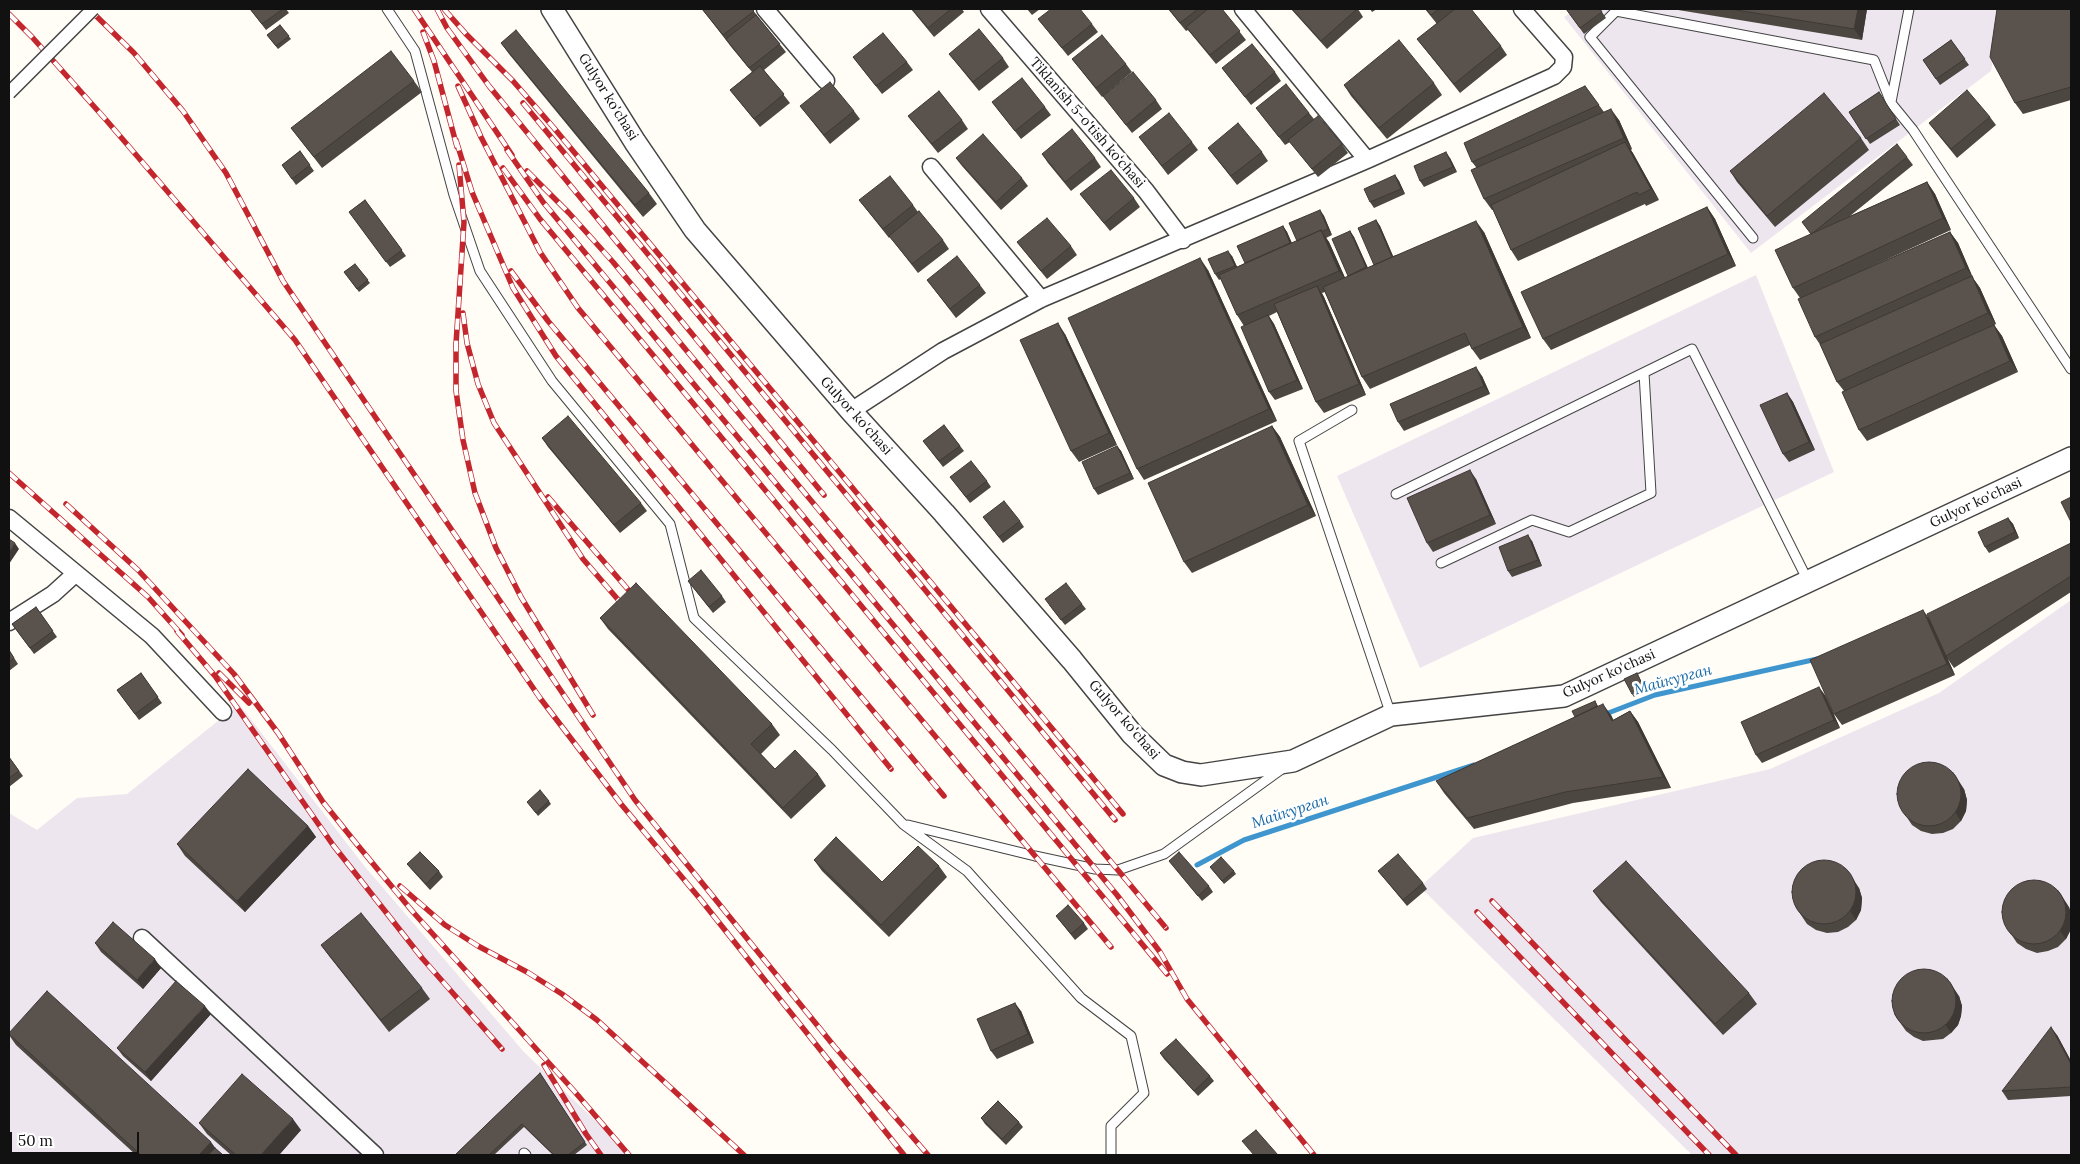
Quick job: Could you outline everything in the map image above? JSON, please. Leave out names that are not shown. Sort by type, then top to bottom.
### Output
[{"type":"street","points":[[9,93],[93,9]]},
{"type":"street","name":"Gulyor ko'chasi","points":[[552,9],[635,142],[695,230],[851,411],[944,513],[1072,660],[1132,734],[1164,765],[1182,772],[1201,775],[1293,761],[1391,716],[1564,696],[2071,458]]},
{"type":"street","points":[[765,9],[826,81]]},
{"type":"street","name":"Tiklanish 5-o'tish ko‘chasi","points":[[989,9],[1146,191],[1183,240]]},
{"type":"street","points":[[1243,9],[1367,160]]},
{"type":"street","points":[[851,411],[943,351],[1041,299],[1183,240],[1554,76],[1562,67],[1564,57],[1522,9]]},
{"type":"street","points":[[931,167],[1041,299]]},
{"type":"street","points":[[9,518],[152,636],[223,712]]},
{"type":"street","points":[[9,622],[52,594],[75,574]]},
{"type":"street","points":[[142,938],[371,1154]]},
{"type":"lane","points":[[387,9],[415,51],[454,195],[480,271],[552,381],[670,524],[694,618],[832,750],[903,824],[967,871],[1081,998],[1131,1036],[1144,1092],[1111,1126],[1111,1155]]},
{"type":"lane","points":[[1891,103],[1909,9]]},
{"type":"lane","points":[[1753,238],[1590,37],[1616,12],[1874,60],[1891,103],[1913,130],[2071,369]]},
{"type":"lane","points":[[1396,494],[1692,349],[1808,582]]},
{"type":"lane","points":[[1441,563],[1532,520],[1569,532],[1651,493],[1644,373]]},
{"type":"lane","points":[[1352,410],[1299,441],[1391,716]]},
{"type":"lane","points":[[903,824],[1043,858],[1095,868],[1118,870],[1164,854],[1293,761]]},
{"type":"shaded area","points":[[1576,9],[2001,9],[1991,71],[1751,253],[1564,17]]},
{"type":"shaded area","points":[[1756,275],[1834,472],[1420,668],[1337,476]]},
{"type":"shaded area","points":[[2071,600],[2071,1155],[1692,1155],[1420,887],[1473,838],[1770,769],[1939,693]]},
{"type":"shaded area","points":[[239,704],[366,868],[524,1052],[631,1155],[9,1155],[9,813],[37,830],[77,798],[127,794]]},
{"type":"building","points":[[250,9],[283,9],[262,24]]},
{"type":"building","points":[[702,9],[752,9],[754,11],[723,35]]},
{"type":"building","points":[[912,9],[951,9],[928,28]]},
{"type":"building","points":[[1051,9],[1080,9],[1092,24],[1062,48],[1038,19]]},
{"type":"building","points":[[1169,9],[1198,9],[1180,23]]},
{"type":"building","points":[[1208,9],[1222,9],[1240,31],[1210,55],[1186,27]]},
{"type":"building","points":[[1292,9],[1357,9],[1321,41]]},
{"type":"building","points":[[1426,9],[1439,9],[1431,15]]},
{"type":"building","points":[[1455,9],[1471,9],[1501,46],[1454,84],[1417,39]]},
{"type":"building","points":[[1566,9],[1600,9],[1602,12],[1580,28]]},
{"type":"building","points":[[1730,9],[1858,9],[1854,29]]},
{"type":"building","points":[[1997,9],[2071,9],[2071,87],[2015,103],[1990,57]]},
{"type":"building","points":[[756,15],[780,44],[749,68],[726,39]]},
{"type":"building","points":[[280,25],[289,36],[276,46],[267,35]]},
{"type":"building","points":[[979,29],[1003,58],[973,82],[949,54]]},
{"type":"building","points":[[516,30],[649,193],[635,205],[501,43]]},
{"type":"building","points":[[883,33],[907,62],[876,86],[853,57]]},
{"type":"building","points":[[1102,35],[1126,64],[1096,88],[1072,59]]},
{"type":"building","points":[[1399,40],[1434,83],[1379,128],[1344,85]]},
{"type":"building","points":[[1951,40],[1965,59],[1936,79],[1923,60]]},
{"type":"building","points":[[1252,44],[1275,72],[1245,97],[1222,68]]},
{"type":"building","points":[[391,51],[414,81],[314,157],[291,128]]},
{"type":"building","points":[[760,66],[784,94],[754,119],[730,90]]},
{"type":"building","points":[[1133,72],[1156,100],[1126,125],[1103,96]]},
{"type":"building","points":[[1022,78],[1045,107],[1015,131],[992,102]]},
{"type":"building","points":[[830,82],[854,111],[824,135],[800,106]]},
{"type":"building","points":[[1286,84],[1309,113],[1279,137],[1256,108]]},
{"type":"building","points":[[1585,86],[1599,105],[1472,162],[1464,143]]},
{"type":"building","points":[[1967,90],[1990,117],[1951,149],[1929,123]]},
{"type":"building","points":[[939,91],[962,120],[932,144],[908,116]]},
{"type":"building","points":[[1879,92],[1896,119],[1866,139],[1849,112]]},
{"type":"building","points":[[1824,93],[1861,138],[1767,216],[1730,171]]},
{"type":"building","points":[[1611,109],[1624,138],[1484,199],[1471,170]]},
{"type":"building","points":[[1169,113],[1192,142],[1162,166],[1139,137]]},
{"type":"building","points":[[1318,116],[1342,144],[1312,169],[1288,140]]},
{"type":"building","points":[[1238,123],[1262,152],[1231,176],[1208,148]]},
{"type":"building","points":[[1072,129],[1095,158],[1065,182],[1042,154]]},
{"type":"building","points":[[983,134],[1022,178],[996,202],[956,158]]},
{"type":"building","points":[[1625,142],[1651,189],[1639,195],[1637,192],[1511,250],[1491,205]]},
{"type":"building","points":[[1897,144],[1907,157],[1811,234],[1802,222]]},
{"type":"building","points":[[300,151],[310,165],[292,179],[282,165]]},
{"type":"building","points":[[1446,152],[1453,167],[1420,181],[1414,166]]},
{"type":"building","points":[[1111,170],[1134,198],[1104,223],[1080,194]]},
{"type":"building","points":[[1395,175],[1401,189],[1370,202],[1364,189]]},
{"type":"building","points":[[890,176],[913,205],[883,229],[859,200]]},
{"type":"building","points":[[1927,182],[1943,218],[1793,288],[1775,250]]},
{"type":"building","points":[[365,200],[402,250],[386,262],[349,212]]},
{"type":"building","points":[[1707,207],[1728,254],[1543,339],[1521,292]]},
{"type":"building","points":[[1320,210],[1328,229],[1321,232],[1321,230],[1297,241],[1289,223]]},
{"type":"building","points":[[919,211],[943,240],[912,264],[889,236]]},
{"type":"building","points":[[1047,218],[1071,246],[1041,271],[1017,242]]},
{"type":"building","points":[[1376,220],[1392,257],[1374,265],[1358,228]]},
{"type":"building","points":[[1476,221],[1523,327],[1472,349],[1465,333],[1362,377],[1323,287]]},
{"type":"building","points":[[1283,226],[1290,243],[1245,263],[1237,246]]},
{"type":"building","points":[[1321,230],[1339,271],[1237,315],[1219,275]]},
{"type":"building","points":[[1350,231],[1366,267],[1348,276],[1332,239]]},
{"type":"building","points":[[1950,232],[1966,268],[1815,337],[1798,299]]},
{"type":"building","points":[[1228,251],[1235,266],[1215,274],[1208,259]]},
{"type":"building","points":[[957,256],[980,285],[950,309],[927,280]]},
{"type":"building","points":[[1200,258],[1269,409],[1137,469],[1068,318]]},
{"type":"building","points":[[355,264],[368,280],[357,289],[344,272]]},
{"type":"building","points":[[1972,276],[1988,313],[1837,382],[1820,344]]},
{"type":"building","points":[[1317,286],[1359,384],[1316,402],[1274,304]]},
{"type":"building","points":[[1268,315],[1297,380],[1269,392],[1241,327]]},
{"type":"building","points":[[1058,323],[1109,433],[1071,451],[1020,340]]},
{"type":"building","points":[[1994,325],[2010,361],[1859,430],[1842,392]]},
{"type":"building","points":[[1476,367],[1484,386],[1398,422],[1390,404]]},
{"type":"building","points":[[1787,393],[1809,442],[1783,454],[1760,405]]},
{"type":"building","points":[[568,416],[641,503],[614,525],[542,438]]},
{"type":"building","points":[[944,425],[960,446],[939,461],[923,441]]},
{"type":"building","points":[[1272,426],[1308,505],[1184,562],[1148,483]]},
{"type":"building","points":[[1117,446],[1130,473],[1094,489],[1082,462]]},
{"type":"building","points":[[971,461],[987,481],[966,497],[950,477]]},
{"type":"building","points":[[1470,470],[1490,515],[1427,543],[1407,498]]},
{"type":"building","points":[[2071,497],[2071,522],[2061,502]]},
{"type":"building","points":[[1004,501],[1020,521],[999,537],[983,517]]},
{"type":"building","points":[[2008,518],[2015,532],[1985,547],[1978,532]]},
{"type":"building","points":[[1528,535],[1538,560],[1508,571],[1499,547]]},
{"type":"building","points":[[9,539],[15,543],[9,553]]},
{"type":"building","points":[[2071,543],[2071,576],[1946,656],[1927,614]]},
{"type":"building","points":[[701,570],[722,596],[709,607],[688,581]]},
{"type":"building","points":[[636,583],[772,724],[751,744],[775,769],[795,750],[818,774],[783,808],[600,618]]},
{"type":"building","points":[[1066,583],[1082,604],[1061,620],[1045,599]]},
{"type":"building","points":[[36,607],[53,631],[30,648],[12,624]]},
{"type":"building","points":[[1923,610],[1947,664],[1834,714],[1810,660]]},
{"type":"building","points":[[9,650],[14,658],[9,662]]},
{"type":"building","points":[[141,673],[158,697],[135,714],[117,690]]},
{"type":"building","points":[[1637,673],[1644,688],[1632,694],[1624,679]]},
{"type":"building","points":[[1819,687],[1834,720],[1756,755],[1741,722]]},
{"type":"building","points":[[1595,701],[1597,706],[1575,717],[1572,711]]},
{"type":"building","points":[[1603,704],[1612,721],[1630,711],[1663,777],[1565,792],[1467,818],[1436,781]]},
{"type":"building","points":[[9,757],[19,771],[9,778]]},
{"type":"building","points":[[1929,762],[1947,768],[1955,776],[1961,794],[1955,812],[1947,820],[1929,826],[1911,820],[1903,812],[1897,794],[1903,776],[1911,768]]},
{"type":"building","points":[[248,769],[308,826],[237,901],[177,844]]},
{"type":"building","points":[[540,790],[549,801],[536,813],[527,802]]},
{"type":"building","points":[[836,837],[882,882],[918,846],[939,866],[881,925],[814,860]]},
{"type":"building","points":[[420,852],[439,871],[426,884],[407,864]]},
{"type":"building","points":[[1179,852],[1209,886],[1198,896],[1169,861]]},
{"type":"building","points":[[1398,854],[1423,883],[1403,900],[1378,871]]},
{"type":"building","points":[[1221,857],[1234,871],[1222,881],[1210,867]]},
{"type":"building","points":[[1824,860],[1842,866],[1850,874],[1856,892],[1850,910],[1842,918],[1824,924],[1806,918],[1798,910],[1792,892],[1798,874],[1806,866]]},
{"type":"building","points":[[1626,861],[1749,993],[1715,1024],[1593,891]]},
{"type":"building","points":[[2034,880],[2052,886],[2060,894],[2066,912],[2060,930],[2052,938],[2034,944],[2016,938],[2008,930],[2002,912],[2008,894],[2016,886]]},
{"type":"building","points":[[1068,905],[1084,923],[1071,934],[1056,916]]},
{"type":"building","points":[[361,913],[422,988],[381,1020],[321,945]]},
{"type":"building","points":[[113,922],[155,959],[137,980],[95,943]]},
{"type":"building","points":[[1924,969],[1942,975],[1950,983],[1956,1001],[1950,1019],[1942,1027],[1924,1033],[1906,1027],[1898,1019],[1892,1001],[1898,983],[1906,975]]},
{"type":"building","points":[[176,981],[205,1006],[145,1072],[117,1048]]},
{"type":"building","points":[[47,991],[211,1142],[199,1155],[141,1155],[9,1034]]},
{"type":"building","points":[[1015,1003],[1028,1034],[991,1051],[977,1019]]},
{"type":"building","points":[[2051,1027],[2071,1064],[2071,1087],[2002,1091]]},
{"type":"building","points":[[1176,1039],[1210,1076],[1194,1091],[1160,1053]]},
{"type":"building","points":[[540,1073],[585,1142],[568,1155],[554,1155],[522,1124],[489,1155],[455,1155]]},
{"type":"building","points":[[242,1074],[293,1119],[261,1155],[236,1155],[199,1123]]},
{"type":"building","points":[[998,1101],[1019,1122],[1002,1139],[981,1118]]},
{"type":"building","points":[[1256,1130],[1278,1155],[1254,1155],[1242,1141]]},
{"type":"building","points":[[215,1148],[223,1155],[208,1155]]},
{"type":"waterway","name":"Майкурган","points":[[1603,715],[1655,695],[1817,659]]},
{"type":"waterway","name":"Майкурган","points":[[1197,865],[1244,840],[1474,765]]},
{"type":"railway","points":[[89,9],[134,53],[183,111],[226,173],[283,281],[635,800],[834,1046],[928,1155]]},
{"type":"railway","points":[[414,9],[512,155]]},
{"type":"railway","points":[[437,9],[447,28],[489,86],[824,495]]},
{"type":"railway","points":[[444,9],[513,81],[554,128],[1123,814]]},
{"type":"railway","points":[[9,14],[107,121],[295,340],[540,698],[621,804],[701,900],[904,1155]]},
{"type":"railway","points":[[423,32],[434,61],[457,147]]},
{"type":"railway","points":[[458,86],[481,137],[540,252],[578,308],[1111,947]]},
{"type":"railway","points":[[523,103],[1115,820]]},
{"type":"railway","points":[[456,140],[472,192],[513,288],[556,356],[891,769]]},
{"type":"railway","points":[[507,150],[543,202],[1117,895],[1160,952],[1187,999],[1314,1155]]},
{"type":"railway","points":[[459,165],[464,222],[456,344],[456,391],[463,440],[475,493],[496,548],[521,597],[593,715]]},
{"type":"railway","points":[[503,168],[540,219],[1167,974]]},
{"type":"railway","points":[[527,171],[569,213],[613,262],[1166,928]]},
{"type":"railway","points":[[511,271],[548,321],[944,796]]},
{"type":"railway","points":[[463,313],[467,343],[478,384],[494,423],[583,559],[627,610]]},
{"type":"railway","points":[[9,473],[148,597],[182,635]]},
{"type":"railway","points":[[548,497],[638,601]]},
{"type":"railway","points":[[66,504],[138,570],[234,674],[278,733],[323,802],[355,842],[413,912],[629,1155]]},
{"type":"railway","points":[[177,631],[215,676],[333,845],[422,958],[502,1049]]},
{"type":"railway","points":[[219,673],[249,703]]},
{"type":"railway","points":[[400,886],[445,925],[478,946],[527,972],[562,994],[597,1020],[744,1155]]},
{"type":"railway","points":[[1492,901],[1736,1155]]},
{"type":"railway","points":[[1477,912],[1709,1155]]},
{"type":"railway","points":[[544,1065],[601,1155]]}]
